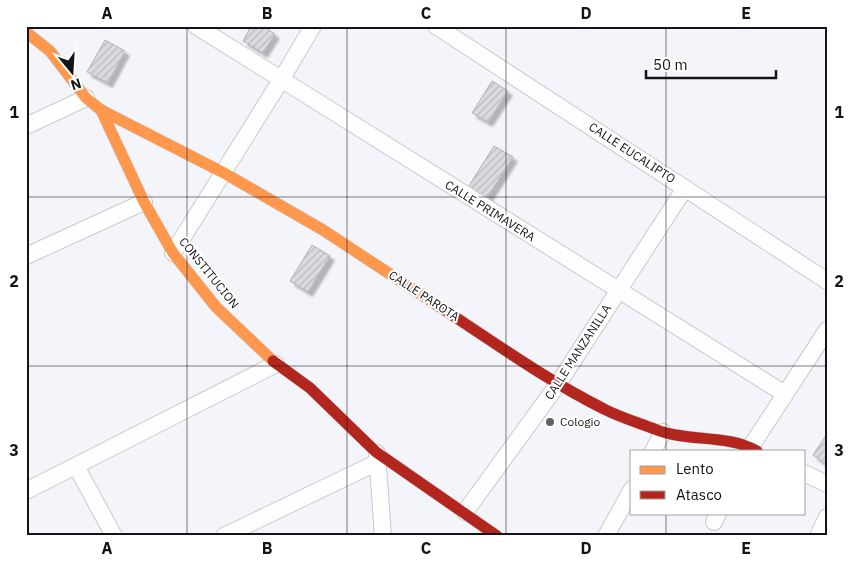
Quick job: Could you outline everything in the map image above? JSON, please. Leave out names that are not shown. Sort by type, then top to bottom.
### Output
[{"type":"street","name":"CALLE PRIMAVERA","points":[[196,26],[784,394]]},
{"type":"street","points":[[173,253],[313,26]]},
{"type":"street","name":"CALLE EUCALIPTO","points":[[436,26],[827,281]]},
{"type":"street","name":"CONSTITUCION","points":[[26,32],[50,50],[86,98],[101,110],[144,202],[173,253],[216,307],[276,364],[310,388],[377,457],[465,512],[497,536]]},
{"type":"street","points":[[26,126],[86,98]]},
{"type":"street","name":"CALLE PAROTA","points":[[101,110],[224,173],[323,230],[558,384],[606,410],[663,432],[721,440],[752,450]]},
{"type":"street","name":"CALLE MANZANILLA","points":[[465,512],[558,384],[685,188]]},
{"type":"street","points":[[26,256],[144,202]]},
{"type":"street","points":[[752,450],[784,394],[827,330]]},
{"type":"street","points":[[26,491],[276,364]]},
{"type":"street","points":[[654,450],[663,432]]},
{"type":"street","points":[[224,536],[377,457],[385,532]]},
{"type":"street","points":[[76,466],[114,536]]},
{"type":"street","points":[[806,474],[827,484]]},
{"type":"street","points":[[606,536],[630,493]]},
{"type":"street","points":[[818,536],[827,517]]},
{"type":"building","points":[[251,26],[263,26],[275,34],[263,53],[243,41]]},
{"type":"building","points":[[105,40],[125,51],[108,83],[87,72]]},
{"type":"building","points":[[492,81],[508,91],[488,122],[472,113]]},
{"type":"building","points":[[494,146],[513,157],[486,200],[467,189]]},
{"type":"building","points":[[312,245],[330,256],[308,292],[290,281]]},
{"type":"building","points":[[827,434],[827,459],[824,463],[813,455]]},
{"type":"traffic: slow","points":[[26,32],[50,51],[86,98],[101,110],[144,202],[173,253],[216,307],[273,361]]},
{"type":"traffic: slow","points":[[101,110],[224,173],[323,230],[437,305]]},
{"type":"traffic: jam","points":[[437,305],[540,373],[610,412],[669,434],[733,442],[755,450]]},
{"type":"traffic: jam","points":[[273,361],[310,388],[376,452],[497,536]]},
{"type":"place","name":"Cologio","points":[[550,422]]}]
